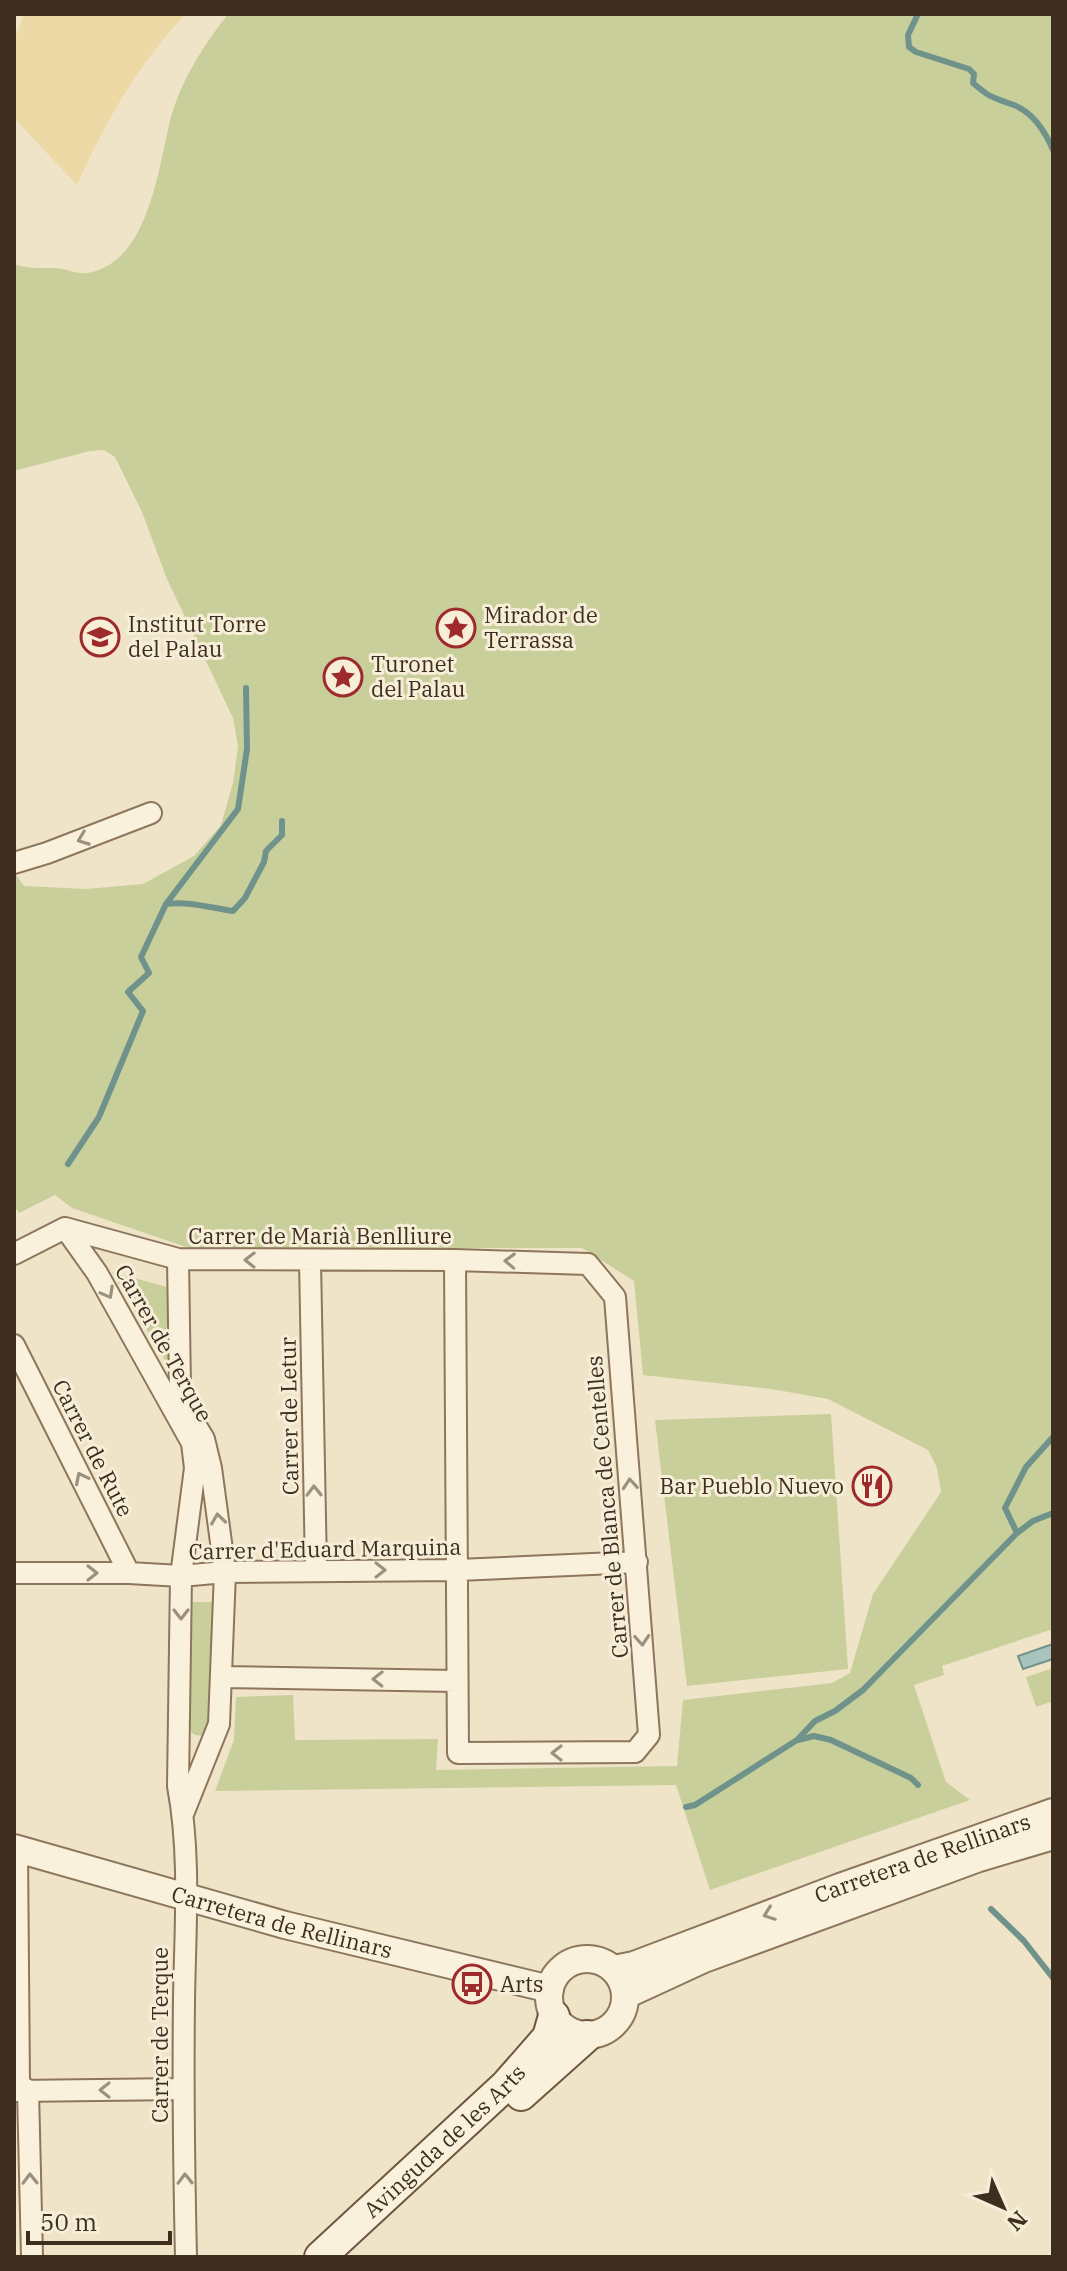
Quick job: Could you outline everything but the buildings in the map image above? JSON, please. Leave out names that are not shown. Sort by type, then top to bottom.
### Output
[{"type":"main road","name":"Avinguda de les Arts","points":[[320,2257],[506,2085],[548,2037],[552,2002]]},
{"type":"main road","name":"Avinguda de les Arts","points":[[346,2257],[587,2036]]},
{"type":"street","points":[[14,863],[151,813]]},
{"type":"street","points":[[14,1254],[65,1228]]},
{"type":"street","name":"Carrer de Marià Benlliure","points":[[65,1228],[178,1259],[588,1264]]},
{"type":"street","name":"Carrer de Terque","points":[[65,1228],[97,1273],[192,1443],[195,1468],[181,1576],[178,1786],[183,1814],[185,1897],[183,2089],[186,2257]]},
{"type":"street","name":"Carrer de Terque","points":[[178,1259],[180,1387],[190,1416],[204,1439],[225,1572],[219,1724],[183,1814]]},
{"type":"street","points":[[221,1677],[456,1681],[455,1260]]},
{"type":"street","name":"Carrer de Letur","points":[[310,1261],[316,1569]]},
{"type":"street","name":"Carrer de Blanca de Centelles","points":[[456,1681],[458,1753],[635,1752],[649,1735],[615,1297],[588,1264]]},
{"type":"street","name":"Carrer de Rute","points":[[14,1345],[129,1573]]},
{"type":"street","name":"Carrer d'Eduard Marquina","points":[[14,1573],[181,1576],[316,1569],[458,1570],[637,1562]]},
{"type":"street","points":[[180,1729],[186,1739],[195,1745],[213,1740]]},
{"type":"street","name":"Carretera de Rellinars","points":[[614,1969],[634,1965],[840,1887],[1053,1812]]},
{"type":"street","name":"Carretera de Rellinars","points":[[626,1995],[704,1959],[979,1858],[1053,1836]]},
{"type":"street","points":[[16,1848],[19,2084],[32,2257]]},
{"type":"street","name":"Carretera de Rellinars","points":[[16,1848],[552,2002]]},
{"type":"street","points":[[581,1959],[599,1961],[614,1969],[626,1995],[621,2015],[615,2023],[607,2030],[587,2036],[568,2030],[552,2002],[559,1972],[581,1959]]},
{"type":"street","points":[[21,2091],[183,2089]]},
{"type":"green space","points":[[228,14],[1053,14],[1053,1629],[942,1666],[944,1675],[914,1685],[946,1782],[970,1800],[710,1890],[676,1785],[215,1791],[234,1740],[236,1697],[293,1695],[295,1740],[438,1739],[436,1770],[677,1766],[683,1700],[832,1683],[850,1673],[873,1594],[941,1492],[937,1468],[928,1450],[828,1399],[771,1389],[643,1375],[634,1281],[582,1248],[189,1248],[72,1208],[55,1195],[19,1213],[14,1206],[14,872],[24,886],[86,889],[143,884],[194,856],[221,825],[233,783],[238,746],[233,718],[167,579],[142,512],[115,457],[104,450],[90,451],[14,471],[14,264],[87,273],[111,263],[127,249],[148,209],[170,121],[186,78]]},
{"type":"green space","points":[[112,1272],[171,1288],[171,1370]]},
{"type":"green space","points":[[831,1414],[848,1669],[687,1686],[655,1420]]},
{"type":"green space","points":[[186,1602],[216,1602],[215,1721],[205,1736],[195,1735],[188,1729]]},
{"type":"green space","points":[[1053,1668],[1053,1701],[1036,1707],[1026,1677]]},
{"type":"sand","points":[[24,14],[186,14],[152,53],[124,95],[77,185],[14,118],[14,41]]},
{"type":"water","points":[[1053,1644],[1053,1659],[1023,1669],[1018,1656]]},
{"type":"waterway","points":[[918,14],[908,35],[909,47],[969,69],[974,74],[973,83],[984,92],[1019,107],[1031,117],[1042,129],[1053,150]]},
{"type":"waterway","points":[[68,1164],[99,1117],[143,1011],[128,992],[149,973],[141,957],[166,904],[238,809],[247,749],[246,688]]},
{"type":"waterway","points":[[166,904],[192,904],[233,911],[245,898],[264,862],[266,851],[282,835],[282,821]]},
{"type":"waterway","points":[[1017,1533],[1005,1508],[1026,1467],[1053,1437]]},
{"type":"waterway","points":[[686,1807],[695,1805],[797,1740],[815,1721],[835,1711],[863,1690],[1017,1533],[1033,1521],[1053,1513]]},
{"type":"waterway","points":[[798,1740],[814,1736],[831,1740],[911,1778],[918,1785]]},
{"type":"waterway","points":[[991,1909],[1024,1941],[1053,1978]]},
{"type":"place","name":"Mirador de Terrassa","points":[[456,628]]},
{"type":"place","name":"Institut Torre del Palau","points":[[100,637]]},
{"type":"place","name":"Turonet del Palau","points":[[343,677]]},
{"type":"place","name":"Bar Pueblo Nuevo","points":[[872,1486]]},
{"type":"place","name":"Arts","points":[[472,1984]]}]
